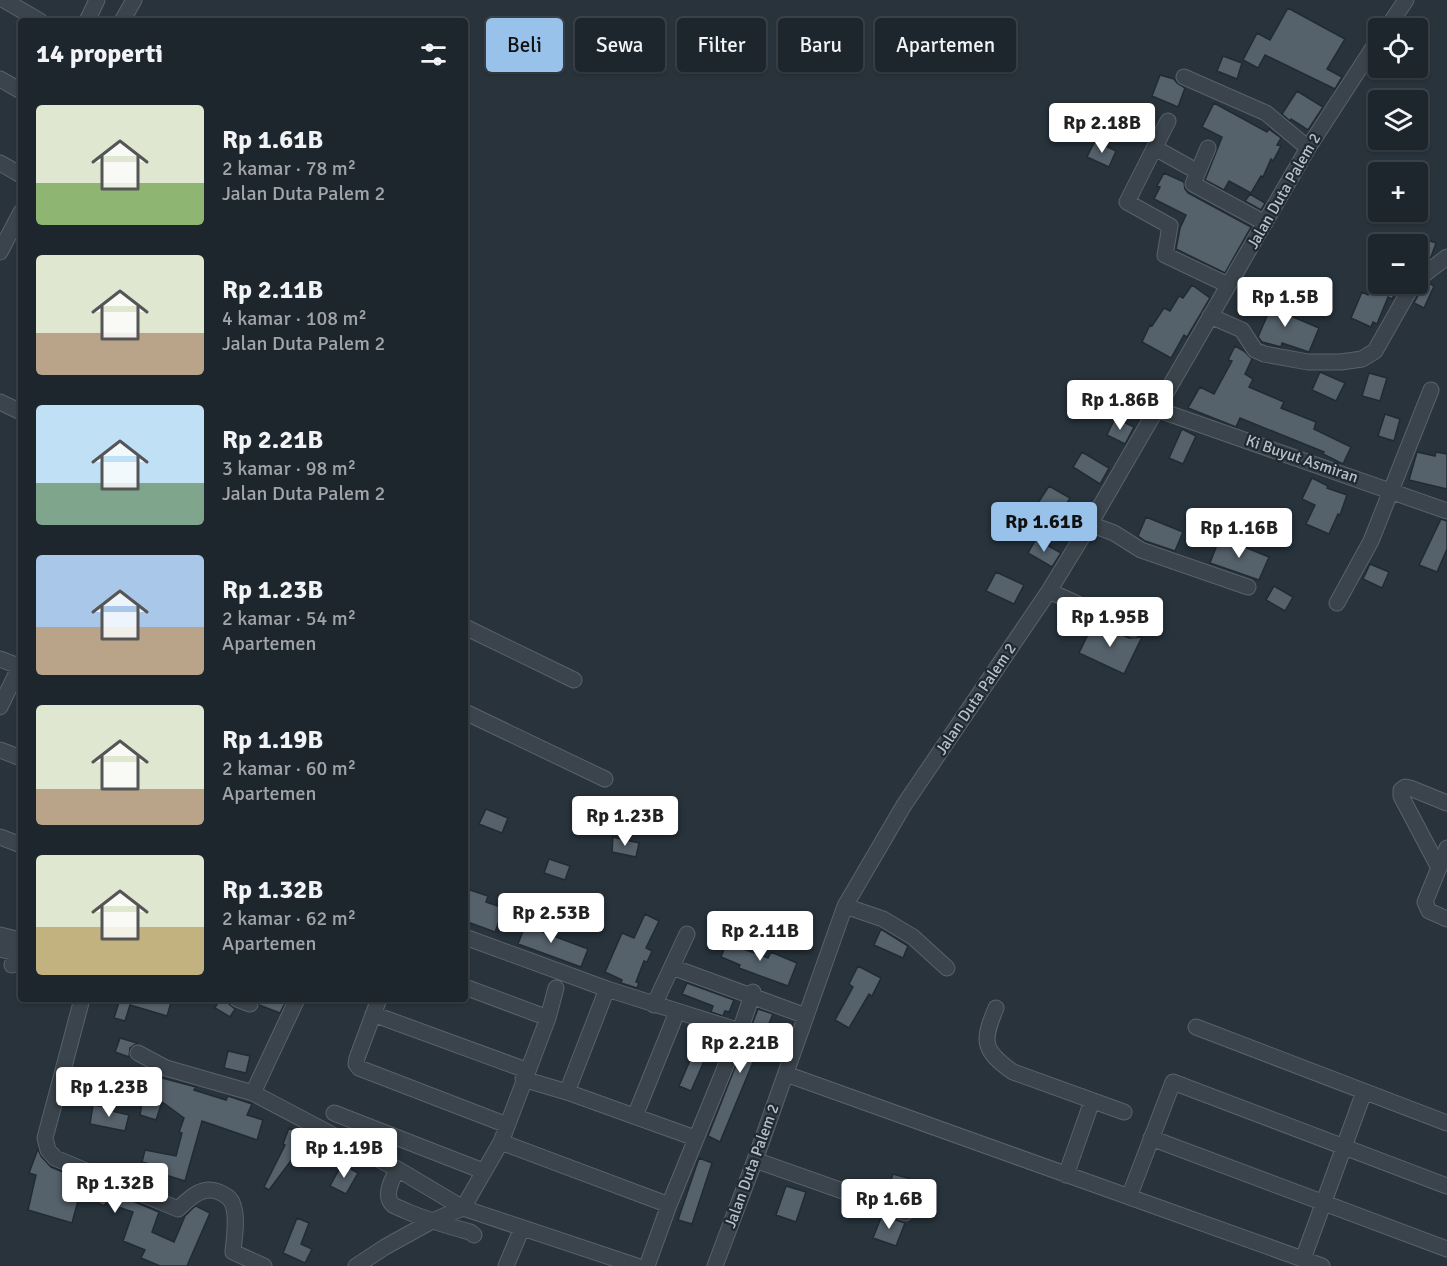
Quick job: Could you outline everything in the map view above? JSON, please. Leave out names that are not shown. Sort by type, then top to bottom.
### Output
[{"type":"street","points":[[3,0],[35,18]]},
{"type":"street","points":[[88,18],[97,0]]},
{"type":"street","points":[[124,18],[134,0]]},
{"type":"street","points":[[1392,18],[1400,2]]},
{"type":"street","name":"Jalan Duta Palem 2","points":[[715,1266],[845,906],[904,805],[1049,591],[1308,148],[1368,55]]},
{"type":"street","points":[[1184,77],[1266,113],[1308,148]]},
{"type":"street","points":[[0,79],[18,89]]},
{"type":"street","points":[[1168,121],[1127,202],[1170,226],[1165,255],[1228,285]]},
{"type":"street","points":[[1155,148],[1189,167]]},
{"type":"street","points":[[1208,148],[1193,184],[1265,223]]},
{"type":"street","points":[[0,163],[18,173]]},
{"type":"street","points":[[2,242],[18,217]]},
{"type":"street","points":[[1428,271],[1447,257]]},
{"type":"street","points":[[1210,316],[1242,330],[1255,350],[1264,354],[1315,363],[1351,361],[1362,359],[1375,351],[1407,294]]},
{"type":"street","points":[[1337,603],[1371,541],[1431,390]]},
{"type":"street","points":[[0,402],[18,411]]},
{"type":"street","name":"Ki Buyut Asmiran","points":[[1156,409],[1447,511]]},
{"type":"street","points":[[1090,524],[1114,533],[1141,550],[1248,587]]},
{"type":"street","points":[[1049,591],[1133,629]]},
{"type":"street","points":[[468,628],[574,680]]},
{"type":"street","points":[[0,659],[18,665]]},
{"type":"street","points":[[0,707],[18,672]]},
{"type":"street","points":[[468,712],[605,779]]},
{"type":"street","points":[[0,750],[18,757]]},
{"type":"street","points":[[1438,868],[1401,792],[1405,787],[1447,803]]},
{"type":"street","points":[[0,837],[18,844]]},
{"type":"street","points":[[1447,848],[1425,902],[1429,911],[1447,920]]},
{"type":"street","points":[[845,906],[883,919],[913,937],[947,968]]},
{"type":"street","points":[[654,1005],[687,934]]},
{"type":"street","points":[[0,935],[17,949]]},
{"type":"street","points":[[468,938],[607,989],[740,1031]]},
{"type":"street","points":[[0,949],[17,949]]},
{"type":"street","points":[[672,967],[752,994],[806,1016]]},
{"type":"street","points":[[468,988],[548,1018]]},
{"type":"street","points":[[356,1266],[432,1221],[463,1208],[501,1142],[548,1018],[556,988]]},
{"type":"street","points":[[567,1092],[607,989]]},
{"type":"street","points":[[647,1266],[695,1138],[740,1031],[752,994]]},
{"type":"street","points":[[81,1002],[45,1138],[48,1150],[55,1158],[178,1209],[193,1195],[201,1192],[215,1191],[225,1195],[234,1207],[233,1252],[264,1266]]},
{"type":"street","points":[[253,1093],[296,1002]]},
{"type":"street","points":[[378,1002],[357,1058],[356,1064],[359,1068],[507,1125]]},
{"type":"street","points":[[996,1008],[986,1031],[986,1042],[999,1062],[1013,1072],[1124,1112]]},
{"type":"street","points":[[635,1116],[677,1012]]},
{"type":"street","points":[[373,1014],[567,1092],[695,1138]]},
{"type":"street","points":[[1196,1027],[1447,1123]]},
{"type":"street","points":[[138,1053],[166,1068],[253,1093],[399,1170],[463,1208],[637,1266]]},
{"type":"street","points":[[786,1074],[1322,1266]]},
{"type":"street","points":[[1129,1197],[1173,1082],[1447,1186]]},
{"type":"street","points":[[1303,1259],[1364,1092]]},
{"type":"street","points":[[1066,1174],[1092,1101]]},
{"type":"street","points":[[334,1113],[483,1171]]},
{"type":"street","points":[[1151,1138],[1447,1250]]},
{"type":"street","points":[[501,1142],[669,1204]]},
{"type":"street","points":[[755,1160],[906,1213]]},
{"type":"street","points":[[399,1170],[390,1184],[391,1203],[432,1221],[474,1235]]},
{"type":"street","points":[[506,1266],[522,1227]]},
{"type":"building","points":[[1288,8],[1345,39],[1327,69],[1342,77],[1335,89],[1265,55],[1258,68],[1243,60],[1257,33],[1270,40]]},
{"type":"building","points":[[1223,56],[1242,63],[1237,79],[1217,71]]},
{"type":"building","points":[[1160,75],[1174,79],[1185,88],[1178,107],[1152,96]]},
{"type":"building","points":[[1297,91],[1323,107],[1308,130],[1282,114]]},
{"type":"building","points":[[1214,103],[1267,132],[1269,129],[1281,138],[1277,145],[1281,146],[1273,161],[1271,159],[1263,177],[1261,176],[1251,193],[1229,181],[1224,190],[1205,180],[1222,137],[1202,127]]},
{"type":"building","points":[[1095,141],[1116,151],[1109,167],[1087,157]]},
{"type":"building","points":[[1164,173],[1184,182],[1188,193],[1251,227],[1225,273],[1176,249],[1180,228],[1186,215],[1154,199],[1160,187],[1157,186]]},
{"type":"building","points":[[1250,194],[1265,203],[1261,210],[1245,201]]},
{"type":"building","points":[[1428,240],[1436,243],[1428,259]]},
{"type":"building","points":[[1428,283],[1434,286],[1424,308],[1414,303],[1419,294],[1428,294]]},
{"type":"building","points":[[1192,285],[1210,298],[1187,337],[1184,335],[1171,358],[1142,342],[1150,325],[1152,326],[1164,308],[1170,311],[1179,296],[1183,298]]},
{"type":"building","points":[[1362,292],[1368,295],[1395,294],[1392,299],[1388,297],[1377,324],[1373,322],[1371,327],[1351,318]]},
{"type":"building","points":[[1261,298],[1285,308],[1284,313],[1319,328],[1309,352],[1282,343],[1281,347],[1262,342],[1258,337],[1267,316],[1255,310]]},
{"type":"building","points":[[1235,346],[1252,359],[1245,374],[1253,379],[1249,387],[1284,402],[1281,408],[1316,422],[1314,429],[1351,447],[1343,464],[1323,454],[1324,452],[1240,418],[1236,427],[1188,408],[1200,387],[1214,394],[1232,361],[1228,360]]},
{"type":"building","points":[[1320,372],[1345,383],[1336,401],[1312,390]]},
{"type":"building","points":[[1369,373],[1387,378],[1380,401],[1362,396]]},
{"type":"building","points":[[1385,414],[1400,419],[1394,441],[1378,436]]},
{"type":"building","points":[[1115,418],[1134,427],[1125,444],[1107,435]]},
{"type":"building","points":[[1182,429],[1196,436],[1183,464],[1169,458]]},
{"type":"building","points":[[1082,452],[1109,468],[1100,484],[1073,467]]},
{"type":"building","points":[[1417,452],[1435,456],[1436,452],[1447,454],[1447,489],[1409,480]]},
{"type":"building","points":[[1312,478],[1328,486],[1327,488],[1347,495],[1340,515],[1338,514],[1329,534],[1306,524],[1315,505],[1302,499]]},
{"type":"building","points":[[1049,486],[1070,498],[1057,520],[1059,522],[1046,541],[1021,524]]},
{"type":"building","points":[[1146,517],[1183,532],[1175,551],[1145,541],[1138,536]]},
{"type":"building","points":[[1441,519],[1447,521],[1447,549],[1437,572],[1419,565]]},
{"type":"building","points":[[1220,537],[1269,557],[1259,580],[1210,563]]},
{"type":"building","points":[[1036,539],[1061,553],[1052,567],[1028,553]]},
{"type":"building","points":[[1370,564],[1389,572],[1382,588],[1363,579]]},
{"type":"building","points":[[996,572],[1024,585],[1014,604],[986,591]]},
{"type":"building","points":[[1274,586],[1293,597],[1285,611],[1266,600]]},
{"type":"building","points":[[1094,622],[1129,638],[1142,637],[1124,674],[1079,653]]},
{"type":"building","points":[[486,809],[508,818],[502,833],[479,824]]},
{"type":"building","points":[[613,837],[639,843],[636,857],[612,852]]},
{"type":"building","points":[[549,859],[570,866],[565,880],[544,873]]},
{"type":"building","points":[[468,889],[488,896],[486,902],[504,908],[495,932],[468,922]]},
{"type":"building","points":[[645,914],[659,921],[646,948],[652,951],[647,962],[644,961],[636,982],[639,983],[637,988],[621,983],[622,980],[605,972],[622,933],[634,938]]},
{"type":"building","points":[[528,918],[546,925],[543,932],[588,949],[581,967],[518,944]]},
{"type":"building","points":[[881,929],[908,946],[903,958],[874,945]]},
{"type":"building","points":[[730,934],[742,939],[738,947],[768,958],[771,952],[797,963],[788,986],[739,968],[740,965],[721,957]]},
{"type":"building","points":[[858,966],[881,978],[872,996],[869,994],[849,1028],[835,1020],[853,987],[849,984]]},
{"type":"building","points":[[687,983],[734,1000],[729,1012],[725,1011],[723,1016],[711,1012],[713,1006],[682,994]]},
{"type":"building","points":[[119,1002],[171,1002],[167,1016],[130,1005],[125,1021],[114,1018]]},
{"type":"building","points":[[218,1002],[227,1002],[235,1009],[230,1017],[215,1008]]},
{"type":"building","points":[[258,1002],[285,1003],[280,1013],[259,1005]]},
{"type":"building","points":[[758,1009],[773,1014],[720,1142],[708,1136]]},
{"type":"building","points":[[703,1030],[716,1034],[691,1091],[679,1086]]},
{"type":"building","points":[[120,1038],[137,1043],[130,1048],[129,1057],[115,1052]]},
{"type":"building","points":[[228,1051],[250,1056],[246,1073],[224,1068]]},
{"type":"building","points":[[147,1074],[196,1087],[194,1090],[226,1100],[228,1096],[252,1104],[247,1115],[263,1120],[257,1140],[202,1121],[185,1181],[159,1173],[161,1167],[142,1162],[145,1150],[176,1156],[182,1133],[179,1132],[184,1118],[162,1102],[156,1120],[140,1115]]},
{"type":"building","points":[[93,1105],[107,1107],[107,1110],[129,1115],[125,1131],[90,1124]]},
{"type":"building","points":[[289,1128],[324,1141],[344,1152],[337,1163],[304,1143],[301,1151],[299,1150],[269,1190],[264,1187],[285,1145],[283,1144]]},
{"type":"building","points":[[38,1149],[51,1167],[159,1212],[152,1232],[174,1242],[185,1216],[193,1208],[196,1206],[210,1213],[187,1266],[160,1266],[141,1258],[145,1250],[123,1241],[133,1212],[106,1203],[104,1206],[80,1193],[72,1223],[28,1210],[36,1175],[29,1173]]},
{"type":"building","points":[[699,1158],[712,1163],[692,1224],[678,1220]]},
{"type":"building","points":[[342,1164],[358,1173],[346,1194],[330,1186]]},
{"type":"building","points":[[893,1174],[918,1181],[911,1206],[886,1196]]},
{"type":"building","points":[[786,1186],[806,1192],[796,1222],[776,1215]]},
{"type":"building","points":[[882,1215],[905,1223],[896,1246],[873,1238]]},
{"type":"building","points":[[297,1218],[309,1223],[301,1244],[312,1249],[305,1263],[283,1253]]}]
